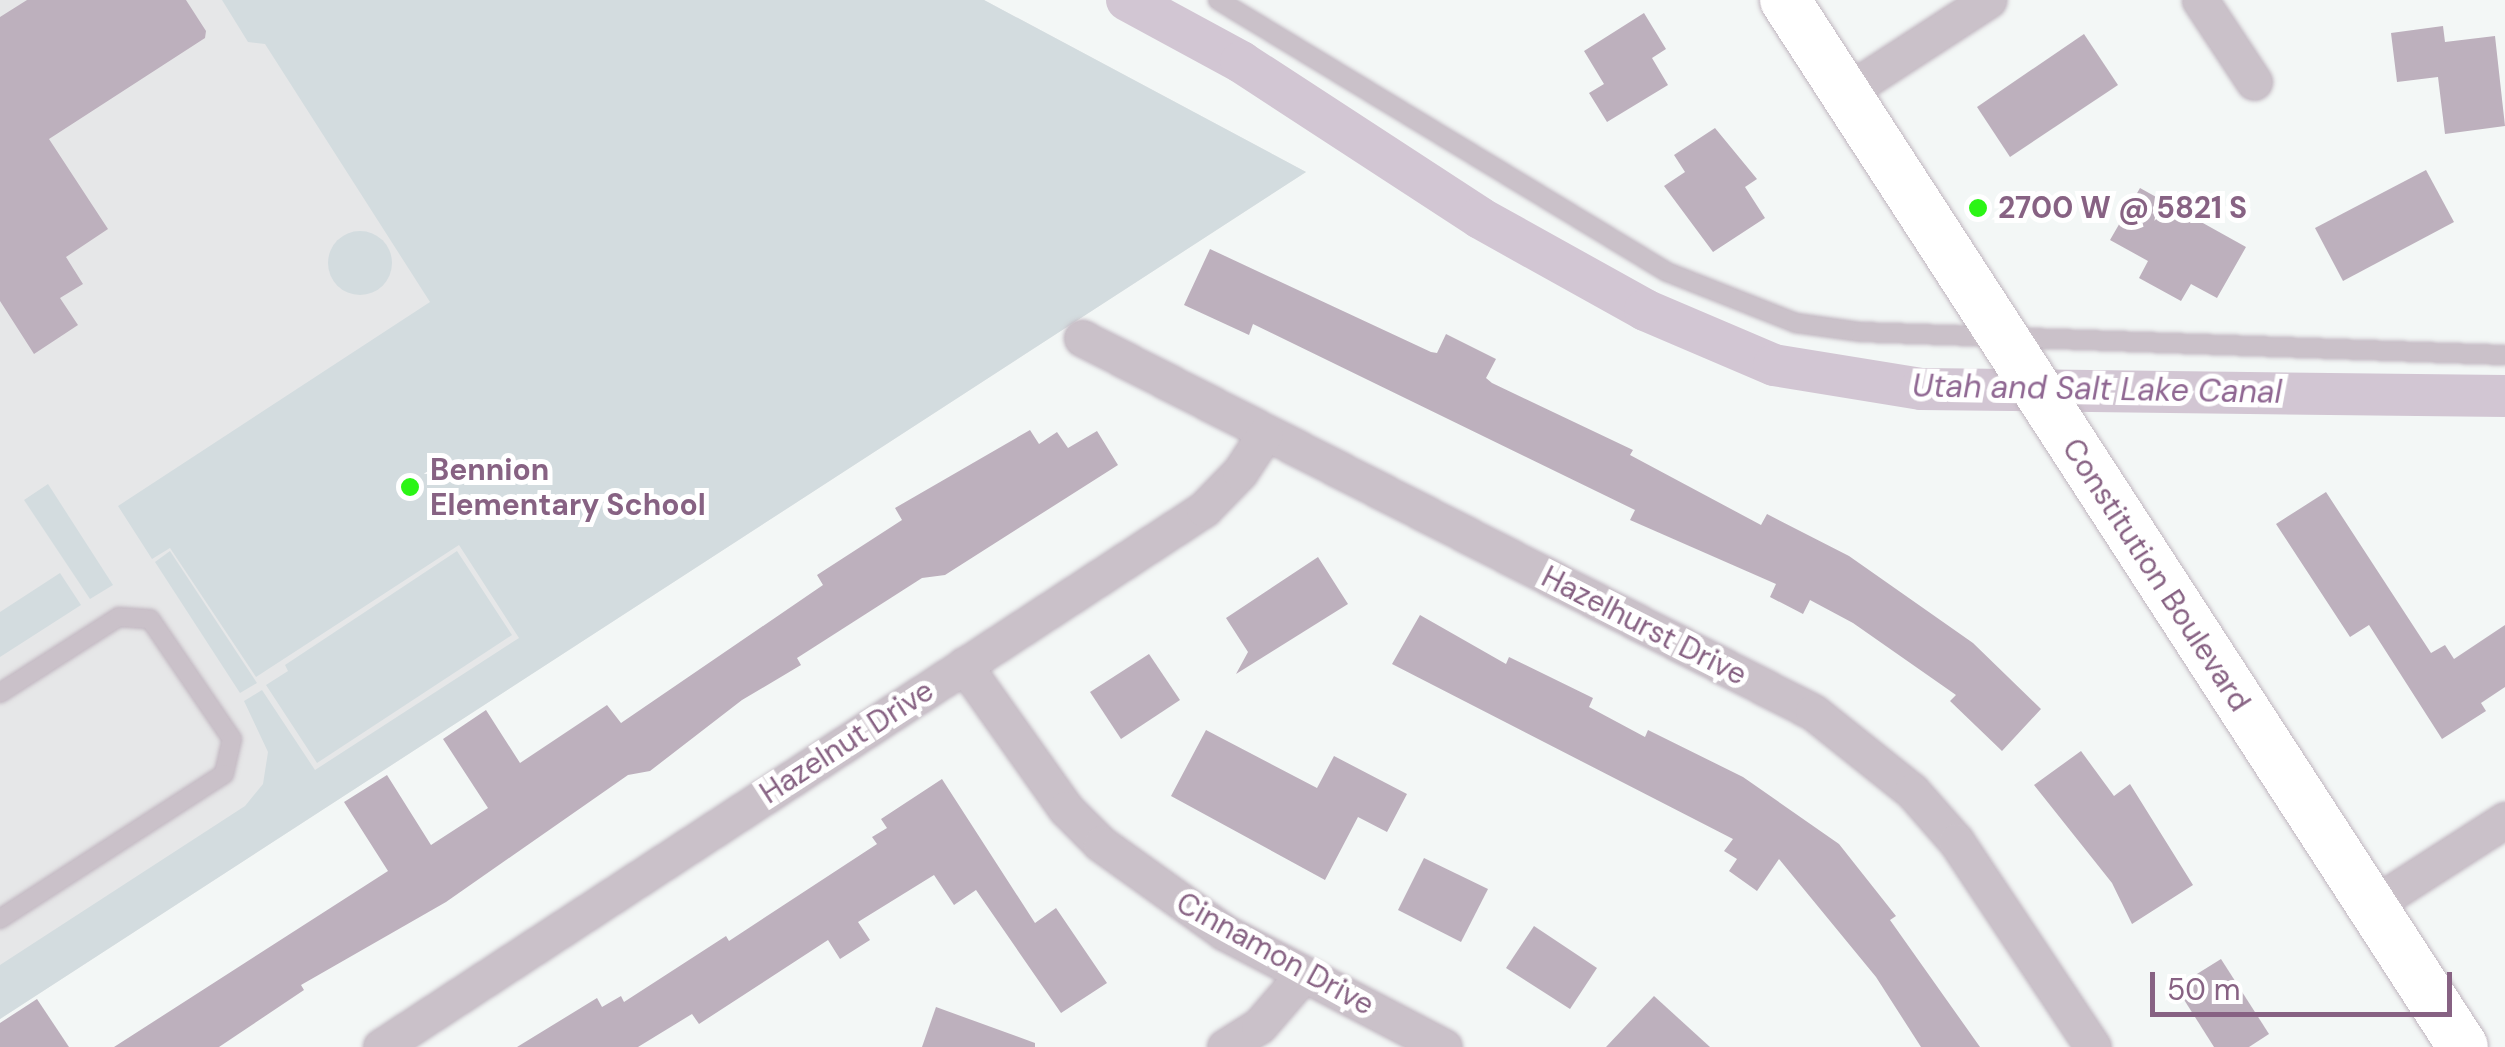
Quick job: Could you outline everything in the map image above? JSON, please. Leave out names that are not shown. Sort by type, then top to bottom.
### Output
[{"type":"main road","name":"Constitution Boulevard","points":[[1786,0],[2463,1047]]},
{"type":"street","points":[[1846,93],[1988,0]]},
{"type":"street","points":[[2200,0],[2254,82]]},
{"type":"street","name":"Hazelhurst Drive","points":[[1082,338],[1813,712],[1912,792],[1956,840],[2094,1047]]},
{"type":"street","name":"Hazelnut Drive","points":[[404,1041],[1204,508],[1240,472],[1265,434]]},
{"type":"street","name":"Cinnamon Drive","points":[[964,665],[1066,809],[1102,844],[1181,905],[1303,975],[1444,1047]]},
{"type":"street","points":[[2371,906],[2505,820]]},
{"type":"street","points":[[1225,1047],[1259,1026],[1303,975]]},
{"type":"lane","points":[[1218,0],[1667,272],[1796,323],[1861,332],[2505,355]]},
{"type":"lane","points":[[0,694],[119,617],[150,619],[232,740],[224,774],[0,919]]},
{"type":"shaded area","name":"Bennion Elementary School","points":[[0,0],[984,0],[1306,172],[0,1019]]},
{"type":"shaded area","name":"Bennion Elementary School","points":[[222,0],[984,0],[1306,172],[0,1019],[0,965],[245,806],[263,784],[268,752],[244,701],[262,690],[315,770],[519,638],[459,545],[256,677],[170,548],[152,559],[118,506],[430,302],[265,44],[248,42]]},
{"type":"shaded area","points":[[360,231],[382,241],[392,263],[382,285],[360,295],[338,285],[328,263],[338,241]]},
{"type":"shaded area","points":[[48,484],[113,585],[90,599],[24,500]]},
{"type":"shaded area","points":[[170,551],[257,683],[240,693],[155,562]]},
{"type":"shaded area","points":[[457,551],[512,635],[317,763],[266,685],[288,671],[285,665]]},
{"type":"shaded area","points":[[60,573],[81,605],[0,657],[0,612]]},
{"type":"building","points":[[27,0],[186,0],[206,31],[205,38],[49,139],[108,229],[66,257],[83,284],[60,298],[78,325],[34,354],[0,301],[0,17]]},
{"type":"building","points":[[1644,13],[1666,49],[1652,58],[1668,85],[1607,122],[1589,93],[1604,84],[1584,51]]},
{"type":"building","points":[[2443,26],[2445,42],[2495,36],[2505,126],[2445,134],[2438,77],[2397,82],[2391,33]]},
{"type":"building","points":[[2084,34],[2118,85],[2010,157],[1977,107]]},
{"type":"building","points":[[1715,128],[1757,179],[1745,187],[1765,218],[1713,252],[1664,186],[1685,172],[1674,155]]},
{"type":"building","points":[[2426,170],[2454,222],[2343,281],[2315,228]]},
{"type":"building","points":[[2140,188],[2246,247],[2217,298],[2191,284],[2181,301],[2139,278],[2148,261],[2110,240]]},
{"type":"building","points":[[1210,249],[1431,352],[1437,353],[1446,334],[1496,359],[1486,378],[1492,383],[1633,450],[1630,455],[1761,525],[1767,514],[1849,556],[1973,643],[2041,709],[2002,751],[1950,701],[1956,695],[1853,623],[1810,600],[1803,614],[1770,597],[1776,584],[1630,520],[1635,510],[1253,324],[1249,335],[1184,305]]},
{"type":"building","points":[[1030,430],[1039,444],[1057,432],[1068,448],[1097,431],[1118,465],[945,575],[922,578],[797,658],[801,665],[742,700],[650,771],[628,775],[446,902],[301,985],[304,990],[219,1047],[114,1047],[388,871],[344,802],[387,775],[431,845],[488,808],[443,739],[486,710],[520,763],[607,705],[621,723],[823,585],[817,575],[902,520],[895,508]]},
{"type":"building","points":[[2326,492],[2431,653],[2445,645],[2454,659],[2505,625],[2505,687],[2481,703],[2486,711],[2442,739],[2369,625],[2350,637],[2276,524]]},
{"type":"building","points":[[1318,557],[1348,604],[1236,674],[1248,652],[1226,618]]},
{"type":"building","points":[[1420,615],[1506,664],[1509,657],[1593,698],[1589,707],[1645,737],[1648,730],[1743,777],[1839,844],[1896,916],[1890,920],[1980,1047],[1921,1047],[1876,977],[1779,859],[1757,891],[1729,871],[1737,859],[1724,851],[1733,839],[1392,664]]},
{"type":"building","points":[[1149,654],[1180,700],[1121,739],[1090,692]]},
{"type":"building","points":[[1206,730],[1317,788],[1334,756],[1407,794],[1387,832],[1358,817],[1325,880],[1171,796]]},
{"type":"building","points":[[2081,751],[2114,796],[2130,784],[2193,885],[2132,924],[2112,883],[2034,785]]},
{"type":"building","points":[[942,779],[1035,923],[1056,908],[1107,983],[1061,1013],[976,890],[954,905],[934,875],[858,922],[870,940],[840,959],[828,940],[699,1024],[692,1014],[638,1047],[517,1047],[597,998],[602,1007],[621,996],[624,1002],[726,936],[729,941],[877,844],[872,837],[887,828],[881,819]]},
{"type":"building","points":[[1424,858],[1488,889],[1461,942],[1398,910]]},
{"type":"building","points":[[1534,926],[1597,968],[1570,1009],[1506,968]]},
{"type":"building","points":[[2221,959],[2269,1034],[2249,1047],[2214,1047],[2176,987]]},
{"type":"building","points":[[1654,996],[1710,1047],[1606,1047]]},
{"type":"building","points":[[37,999],[69,1047],[0,1047],[0,1023]]},
{"type":"building","points":[[936,1007],[1035,1043],[1035,1047],[922,1047]]},
{"type":"waterway","name":"Utah and Salt Lake Canal","points":[[1127,0],[1241,62],[1480,218],[1645,310],[1774,365],[1921,389],[2505,396]]},
{"type":"place","name":"2700 W @ 5821 S","points":[[1978,208]]},
{"type":"place","name":"Bennion Elementary School","points":[[410,487]]}]
